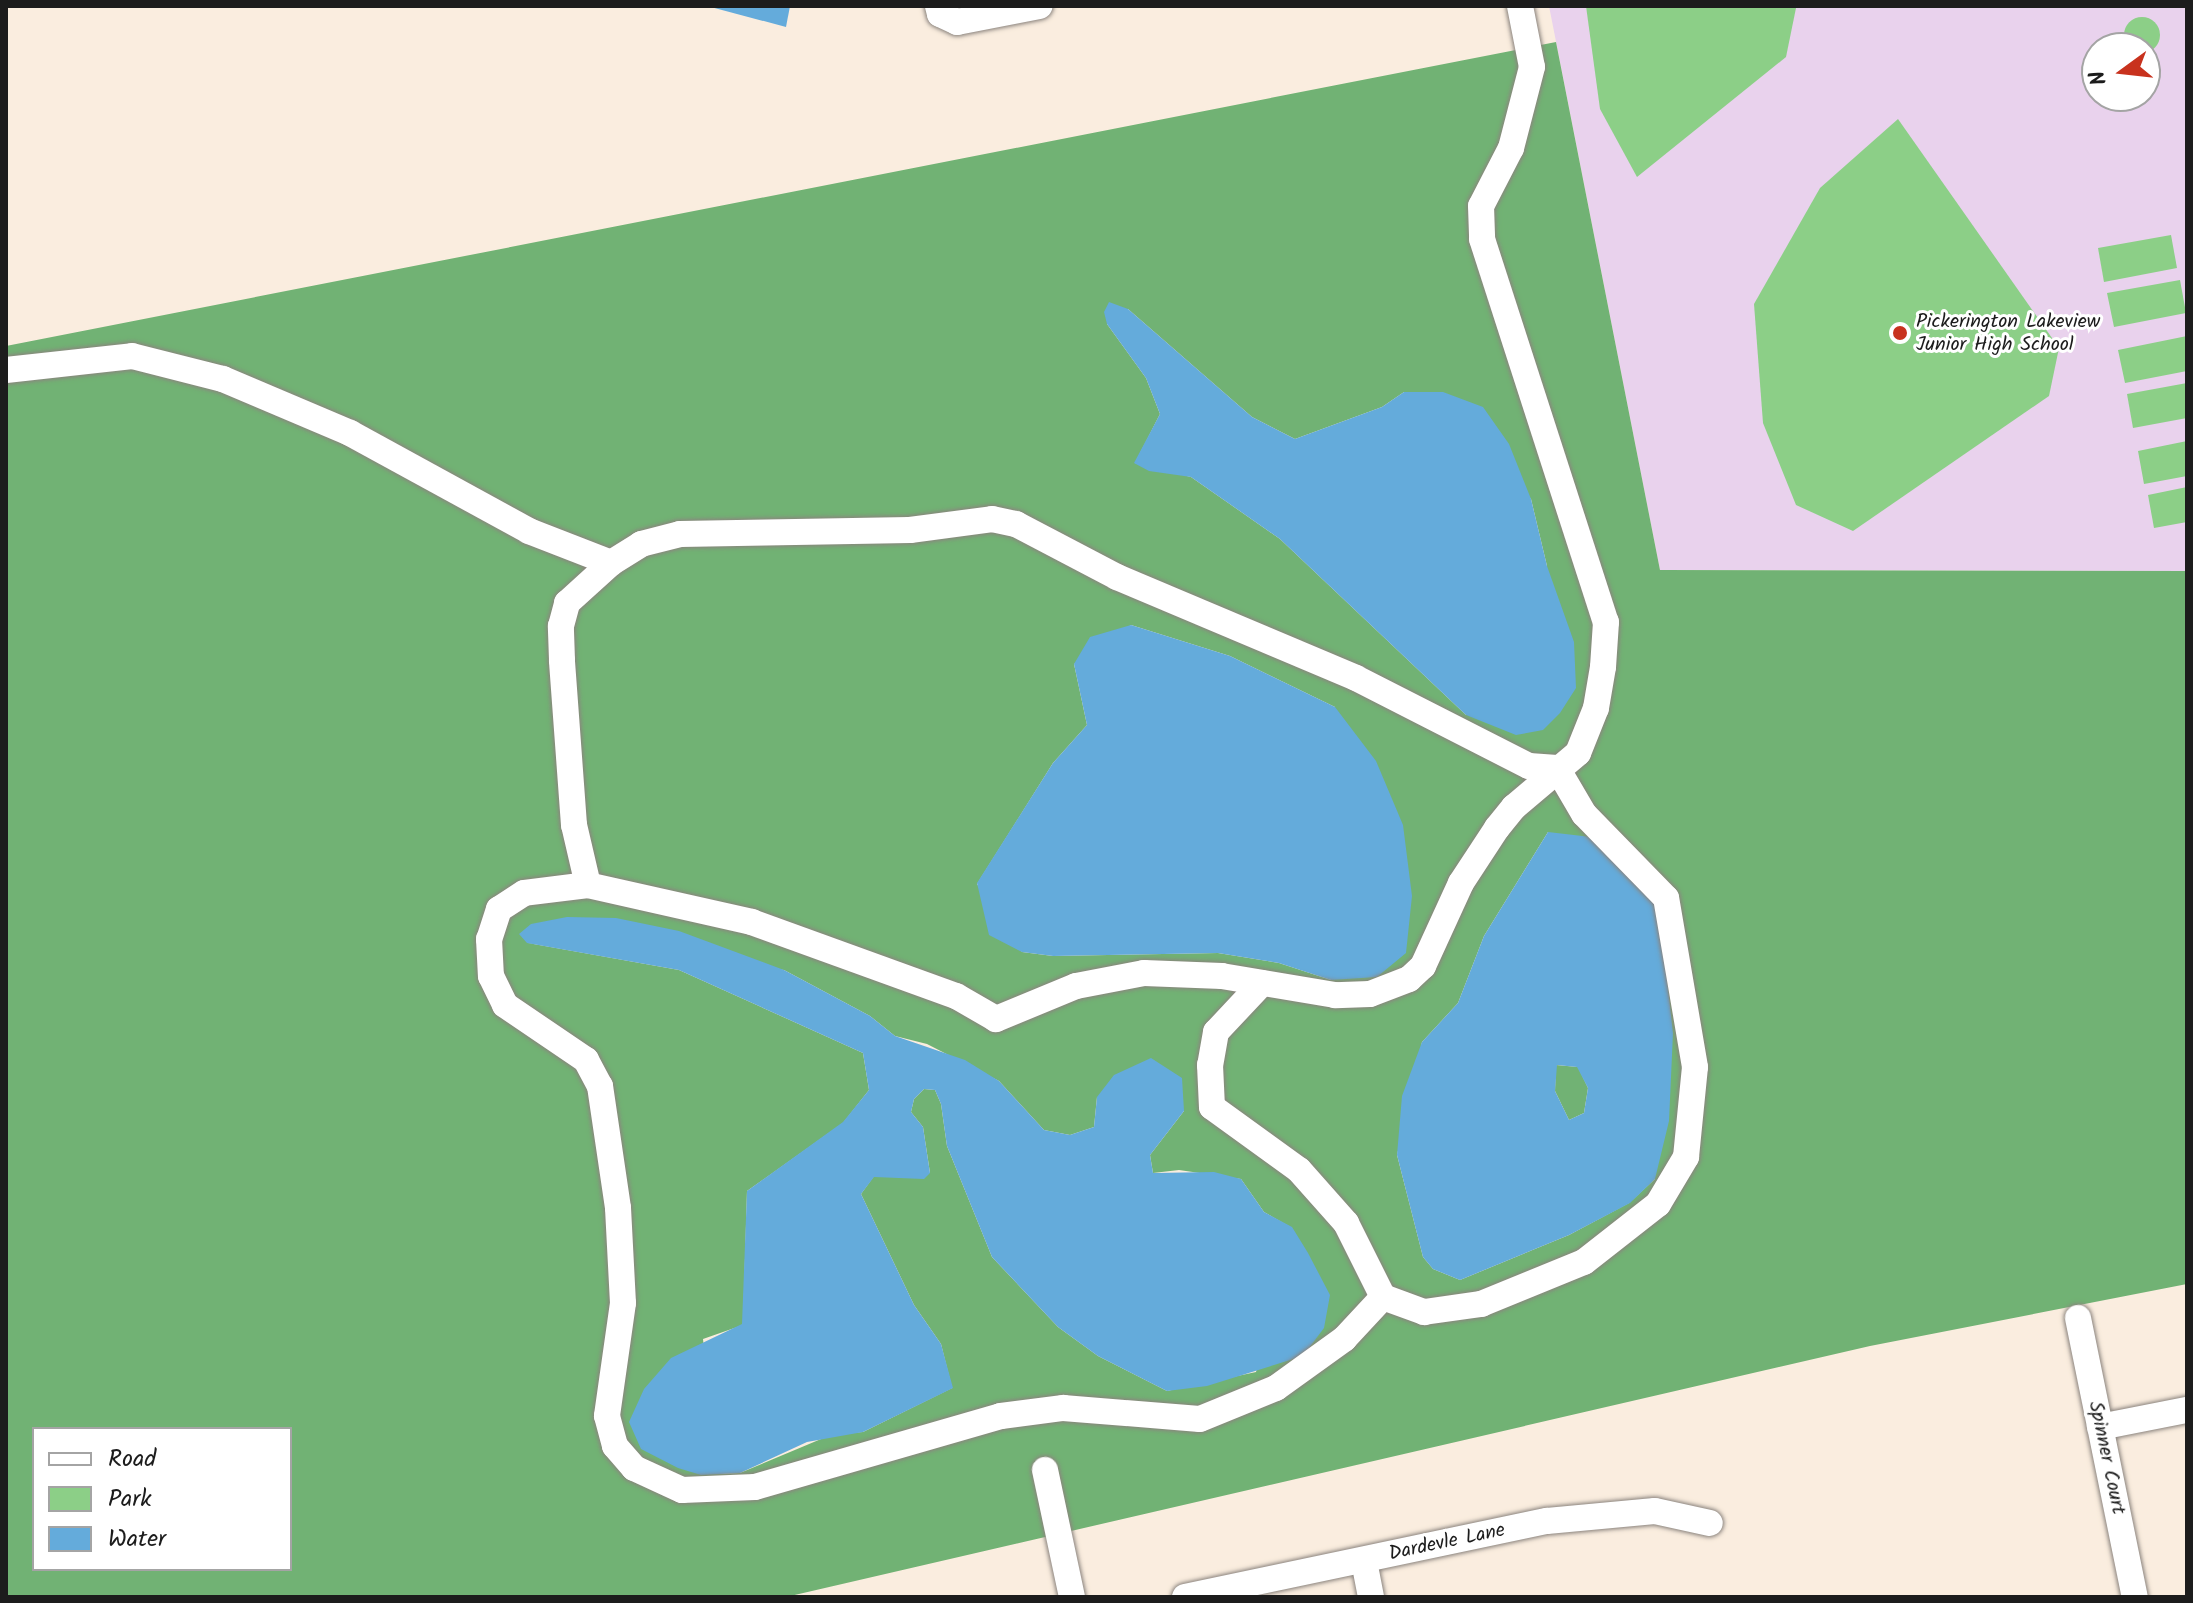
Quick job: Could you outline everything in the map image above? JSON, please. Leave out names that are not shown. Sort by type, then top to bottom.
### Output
[{"type":"street","points":[[938,6],[940,14],[957,22],[1039,6]]},
{"type":"street","points":[[1383,1297],[1344,1339],[1276,1388],[1200,1419],[1063,1408],[1001,1416],[755,1487],[682,1490],[634,1468],[615,1446],[607,1416],[623,1303],[618,1208],[600,1086],[586,1060],[505,1005],[491,976],[489,939],[499,909],[524,893],[588,885],[752,922],[956,996],[996,1019],[1114,976],[1184,973],[1335,995],[1370,994],[1409,979],[1423,966],[1484,847],[1514,807],[1578,753],[1596,708],[1606,622],[1482,239],[1481,206],[1511,148],[1532,67],[1520,6]]},
{"type":"street","points":[[6,370],[132,356],[223,379],[350,433],[529,531],[611,563]]},
{"type":"street","points":[[588,885],[574,825],[561,626],[567,603],[611,563],[641,544],[680,534],[910,530],[992,519],[1016,524],[1117,577],[1356,678],[1529,766],[1557,768]]},
{"type":"street","points":[[1262,983],[1216,1032],[1210,1065],[1212,1107],[1299,1170],[1346,1223],[1383,1297],[1424,1312],[1481,1304],[1584,1262],[1658,1204],[1686,1157],[1695,1067],[1666,898],[1584,814],[1557,768]]},
{"type":"street","name":"Spinner Court","points":[[2078,1318],[2135,1597]]},
{"type":"street","points":[[2100,1427],[2187,1410]]},
{"type":"street","points":[[1045,1470],[1072,1597]]},
{"type":"street","name":"Dardevle Lane","points":[[1185,1597],[1547,1521],[1655,1511],[1710,1523]]},
{"type":"street","points":[[1364,1561],[1371,1597]]},
{"type":"shaded area","name":"Pickerington Lakeview Junior High School","points":[[1549,6],[2187,6],[2187,571],[1660,570]]},
{"type":"green space","points":[[1586,6],[1796,8],[1786,57],[1637,177],[1600,109]]},
{"type":"green space","points":[[2142,17],[2159,32],[2125,32],[2130,23]]},
{"type":"green space","points":[[1556,42],[1660,570],[2187,571],[2187,1284],[1870,1346],[786,1597],[6,1597],[6,346]],"holes":[[[1128,309],[1252,417],[1295,439],[1382,407],[1404,392],[1531,499],[1547,566],[1466,715],[1280,539],[1191,477],[1135,463],[1160,414],[1146,378],[1107,324]],[[1131,625],[1230,656],[1335,707],[1331,980],[1279,963],[1218,953],[1053,956],[1022,952],[977,884],[1053,763],[1087,725],[1074,664]],[[1548,832],[1655,1179],[1629,1203],[1569,1235],[1460,1280],[1433,1269],[1423,1257],[1397,1155],[1422,1042],[1458,1003],[1484,936]],[[528,943],[784,970],[870,1016],[895,1036],[927,1044],[999,1081],[1044,1130],[1070,1135],[1094,1127],[1097,1097],[1184,1111],[1150,1155],[1153,1173],[1179,1170],[1241,1179],[1264,1212],[1292,1228],[1256,1372],[1167,1391],[1098,1356],[1058,1327],[992,1257],[947,1146],[941,1104],[935,1090],[924,1089],[914,1099],[911,1112],[923,1127],[930,1173],[874,1176],[861,1194],[914,1305],[941,1344],[952,1388],[863,1432],[833,1434],[740,1473],[717,1474],[703,1339],[743,1325],[747,1191],[843,1123],[869,1090],[863,1053],[679,970]]]},
{"type":"green space","points":[[1898,119],[2059,348],[2049,396],[1853,531],[1796,505],[1763,423],[1754,304],[1820,188]]},
{"type":"green space","points":[[2171,235],[2177,268],[2104,282],[2098,248]]},
{"type":"green space","points":[[2180,280],[2186,313],[2114,327],[2107,293]]},
{"type":"green space","points":[[2187,336],[2187,371],[2125,383],[2118,350]]},
{"type":"green space","points":[[2187,383],[2187,418],[2133,428],[2127,394]]},
{"type":"green space","points":[[2187,441],[2187,476],[2144,484],[2138,451]]},
{"type":"green space","points":[[2187,487],[2187,522],[2154,528],[2148,495]]},
{"type":"green space","points":[[1556,1065],[1578,1067],[1588,1088],[1584,1113],[1569,1120],[1555,1091]]},
{"type":"water","points":[[707,6],[790,6],[786,27]]},
{"type":"water","points":[[1109,302],[1128,309],[1252,417],[1295,439],[1382,407],[1404,392],[1443,392],[1483,407],[1509,444],[1531,499],[1547,566],[1574,642],[1576,688],[1560,713],[1543,730],[1516,735],[1466,715],[1280,539],[1191,477],[1149,471],[1134,463],[1160,414],[1146,378],[1107,324],[1104,312]]},
{"type":"water","points":[[1131,625],[1230,656],[1335,707],[1376,761],[1403,825],[1412,896],[1406,953],[1377,977],[1331,980],[1279,963],[1218,953],[1053,956],[1022,952],[989,935],[977,883],[1053,763],[1087,725],[1074,664],[1090,637]]},
{"type":"water","points":[[1548,832],[1591,837],[1659,907],[1673,1033],[1669,1121],[1655,1179],[1630,1203],[1569,1235],[1460,1280],[1433,1269],[1423,1257],[1397,1155],[1402,1096],[1422,1042],[1458,1003],[1484,936]],"holes":[[[1557,1065],[1577,1067],[1588,1088],[1584,1113],[1569,1120],[1555,1091]]]},
{"type":"water","points":[[567,917],[616,918],[679,931],[784,970],[870,1016],[895,1036],[965,1060],[999,1081],[1044,1130],[1070,1135],[1094,1127],[1097,1097],[1114,1075],[1151,1058],[1182,1078],[1184,1111],[1150,1155],[1153,1173],[1214,1172],[1241,1179],[1264,1212],[1292,1227],[1308,1253],[1330,1295],[1324,1328],[1303,1356],[1207,1386],[1167,1391],[1098,1356],[1058,1327],[992,1257],[947,1146],[941,1104],[935,1090],[924,1089],[914,1099],[911,1112],[923,1127],[930,1173],[924,1179],[874,1177],[861,1194],[914,1305],[941,1344],[953,1388],[863,1432],[807,1442],[740,1473],[701,1475],[678,1468],[641,1449],[629,1422],[644,1389],[671,1358],[742,1324],[747,1191],[843,1122],[869,1090],[863,1053],[679,970],[527,943],[519,934],[531,924]]},
{"type":"place","name":"Pickerington Lakeview Junior High School","points":[[1900,333]]}]
